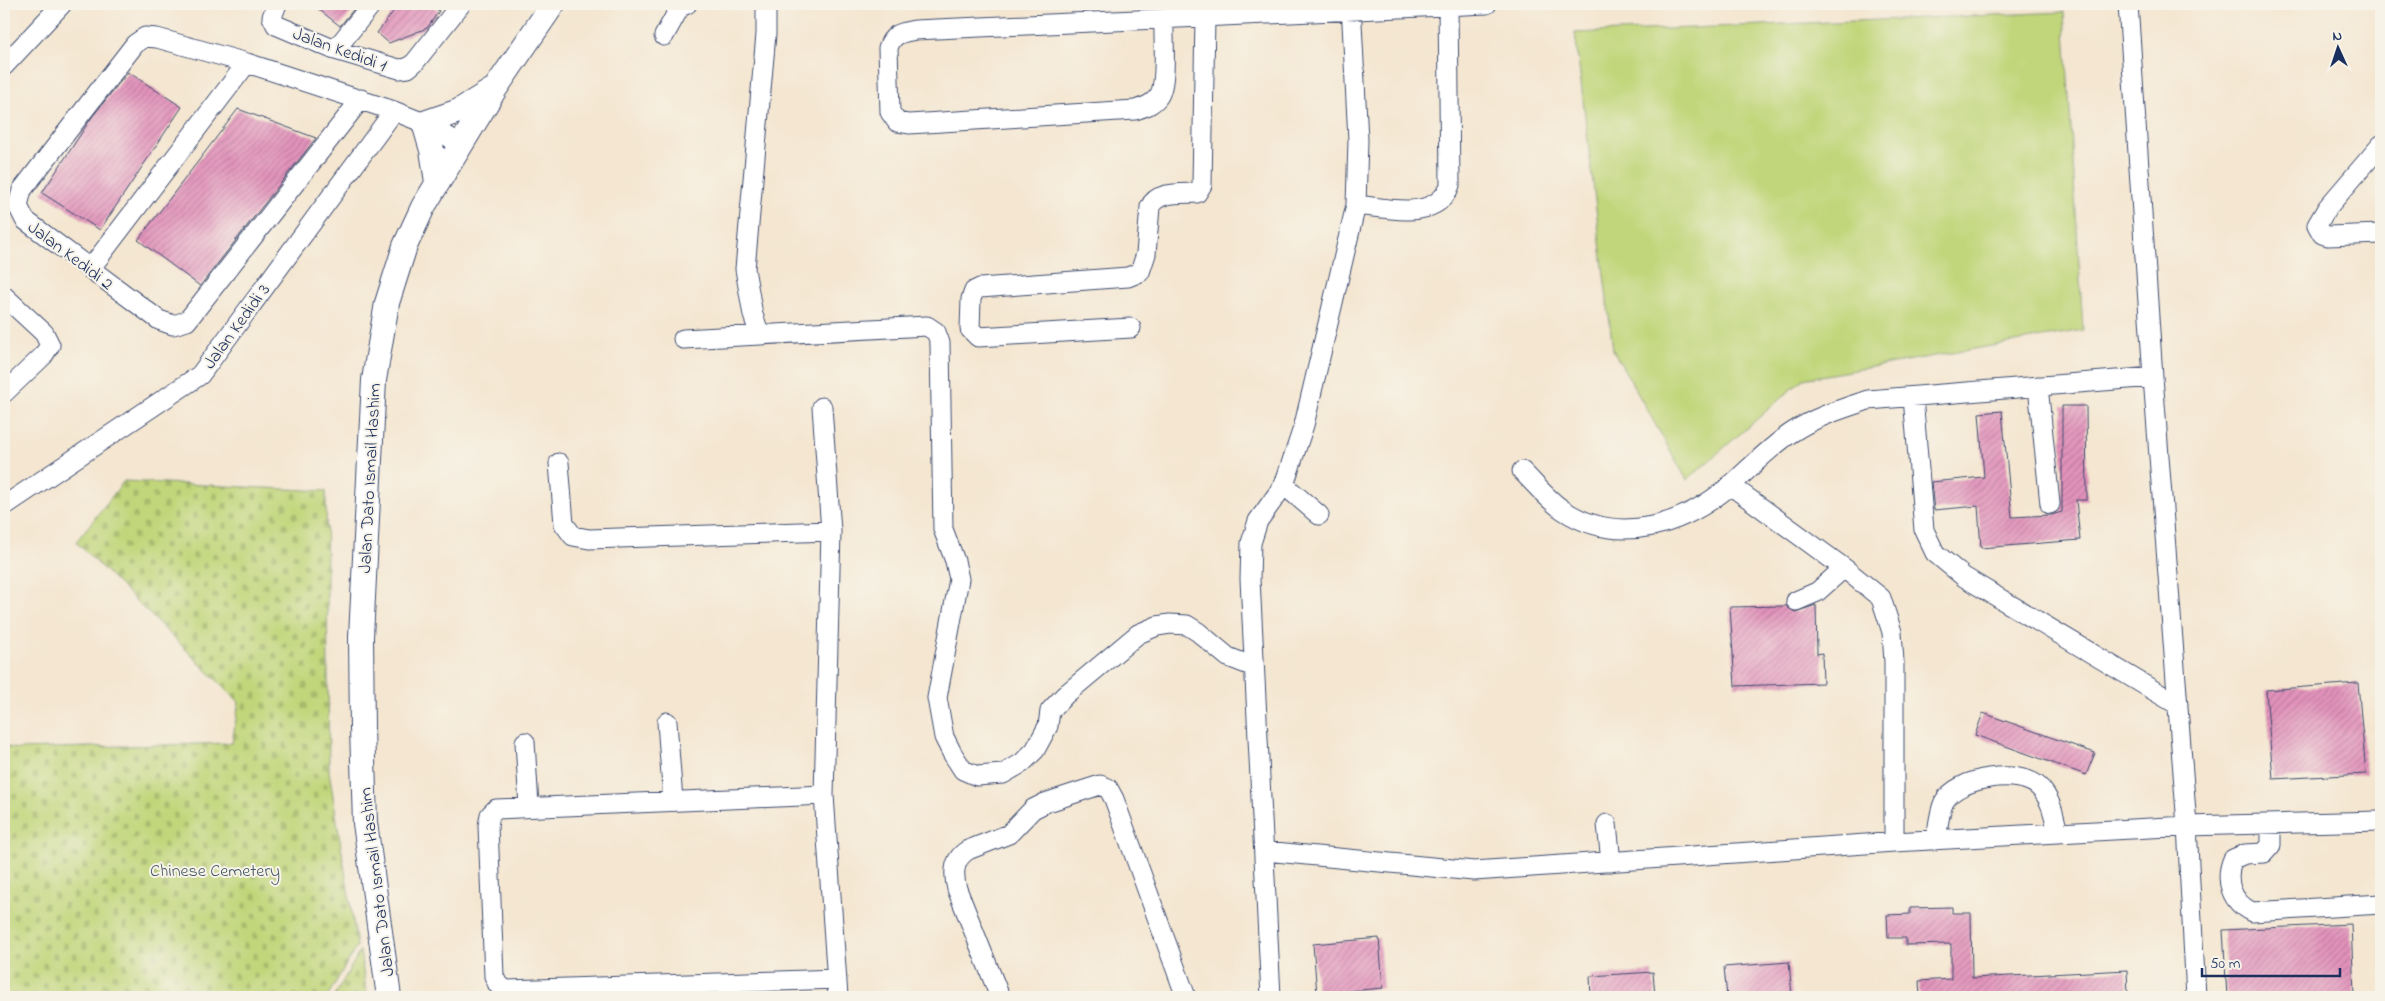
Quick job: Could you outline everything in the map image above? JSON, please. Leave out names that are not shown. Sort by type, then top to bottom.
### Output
[{"type":"main road","name":"Jalan Dato Ismail Hashim","points":[[389,997],[365,823],[362,728],[362,637],[374,380],[386,303],[405,246],[437,182],[495,89],[553,4]]},
{"type":"main road","points":[[437,182],[432,150],[424,122],[459,111],[495,89]]},
{"type":"street","points":[[4,66],[62,4]]},
{"type":"street","name":"Jalan Kedidi 1","points":[[276,4],[272,17],[276,26],[335,50],[399,70],[408,68],[415,62],[461,4]]},
{"type":"street","points":[[335,50],[372,4]]},
{"type":"street","points":[[664,36],[680,7],[687,4]]},
{"type":"street","points":[[760,334],[753,315],[745,269],[766,34],[766,4]]},
{"type":"street","points":[[1164,20],[1163,84],[1160,95],[1150,105],[1135,110],[909,124],[897,122],[890,112],[888,48],[891,40],[897,34],[915,30],[1164,20],[1211,13],[1487,4]]},
{"type":"street","points":[[2128,4],[2153,377],[2187,826],[2196,997]]},
{"type":"street","points":[[1356,205],[1410,210],[1436,205],[1446,196],[1450,185],[1448,6]]},
{"type":"street","points":[[1271,997],[1250,579],[1251,543],[1258,521],[1284,484],[1304,426],[1356,205],[1358,140],[1351,7]]},
{"type":"street","points":[[1131,328],[978,337],[970,329],[971,299],[974,291],[980,288],[1128,277],[1140,272],[1146,254],[1150,207],[1153,200],[1158,197],[1196,192],[1202,185],[1211,13]]},
{"type":"street","name":"Jalan Kedidi 2","points":[[361,99],[187,322],[173,325],[159,320],[25,220],[18,206],[22,190],[135,44],[144,37],[157,38],[247,63],[361,99],[424,122],[460,144]]},
{"type":"street","points":[[90,270],[247,63]]},
{"type":"street","name":"Jalan Kedidi 3","points":[[4,506],[200,374],[394,111]]},
{"type":"street","points":[[2381,145],[2327,208],[2318,225],[2322,234],[2328,236],[2381,234]]},
{"type":"street","points":[[4,296],[44,333],[50,345],[43,356],[4,392]]},
{"type":"street","points":[[683,339],[927,326],[936,332],[940,342],[943,529],[959,579],[937,698],[944,737],[963,770],[977,776],[988,777],[1003,774],[1022,763],[1035,750],[1048,726],[1050,711],[1065,694],[1138,634],[1157,626],[1170,624],[1187,625],[1228,657],[1254,667]]},
{"type":"street","points":[[1522,471],[1563,510],[1598,526],[1642,529],[1679,519],[1730,485],[1766,451],[1793,432],[1825,414],[1868,400],[2153,377]]},
{"type":"street","points":[[2038,386],[2050,504]]},
{"type":"street","points":[[1913,397],[1924,530],[1935,553],[1964,576],[2178,705]]},
{"type":"street","points":[[822,407],[831,530],[824,795],[837,988],[507,990],[498,985],[494,976],[488,826],[490,815],[496,809],[529,806],[824,795]]},
{"type":"street","points":[[559,463],[564,524],[573,536],[589,539],[831,530]]},
{"type":"street","points":[[1284,484],[1319,515]]},
{"type":"street","points":[[1730,485],[1882,598],[1892,632],[1894,662],[1894,842]]},
{"type":"street","points":[[1796,601],[1817,592],[1844,568]]},
{"type":"street","points":[[668,722],[673,801]]},
{"type":"street","points":[[525,742],[529,806]]},
{"type":"street","points":[[1936,840],[1944,802],[1954,789],[1972,780],[2006,777],[2026,780],[2038,785],[2053,809],[2058,833]]},
{"type":"street","points":[[1000,997],[957,889],[953,874],[956,864],[968,850],[1010,834],[1033,809],[1044,803],[1100,785],[1108,788],[1114,798],[1186,997]]},
{"type":"street","points":[[1264,852],[1474,871],[1894,842],[2187,826],[2381,821]]},
{"type":"street","points":[[1607,824],[1611,862]]},
{"type":"street","points":[[2271,824],[2271,845],[2264,853],[2245,854],[2233,859],[2228,870],[2230,889],[2241,907],[2252,912],[2381,904]]},
{"type":"green space","points":[[2064,12],[2083,330],[1803,379],[1687,480],[1613,350],[1575,33]]},
{"type":"green space","name":"Chinese Cemetery","points":[[124,481],[326,491],[329,771],[357,946],[327,997],[4,997],[4,746],[17,749],[232,743],[239,702],[76,542]]},
{"type":"green space","points":[[360,951],[367,997],[334,997]]},
{"type":"building","points":[[312,4],[358,4],[340,26]]},
{"type":"building","points":[[399,4],[430,4],[439,11],[427,28],[389,43],[377,33]]},
{"type":"building","points":[[128,72],[182,107],[100,230],[42,193],[92,117]]},
{"type":"building","points":[[238,109],[316,138],[200,286],[138,240]]},
{"type":"building","points":[[2062,406],[2086,406],[2087,500],[2076,500],[2080,540],[1981,548],[1978,506],[1934,510],[1931,482],[1984,477],[1979,413],[2002,411],[2012,517],[2051,515],[2062,512]]},
{"type":"building","points":[[1816,605],[1817,654],[1822,653],[1823,683],[1735,686],[1730,607],[1786,606],[1795,612]]},
{"type":"building","points":[[2358,683],[2366,774],[2273,779],[2266,690]]},
{"type":"building","points":[[1983,713],[2095,753],[2086,775],[1975,735]]},
{"type":"building","points":[[1952,907],[1952,913],[1971,913],[1972,978],[2127,970],[2128,995],[1920,997],[1919,981],[1951,979],[1951,944],[1906,945],[1906,938],[1888,938],[1887,915],[1910,914],[1910,908]]},
{"type":"building","points":[[2351,924],[2354,995],[2227,997],[2223,930]]},
{"type":"building","points":[[1379,938],[1383,988],[1317,994],[1313,944]]},
{"type":"building","points":[[1789,962],[1792,997],[1727,997],[1724,967]]},
{"type":"building","points":[[1653,972],[1655,997],[1591,997],[1590,976]]}]
